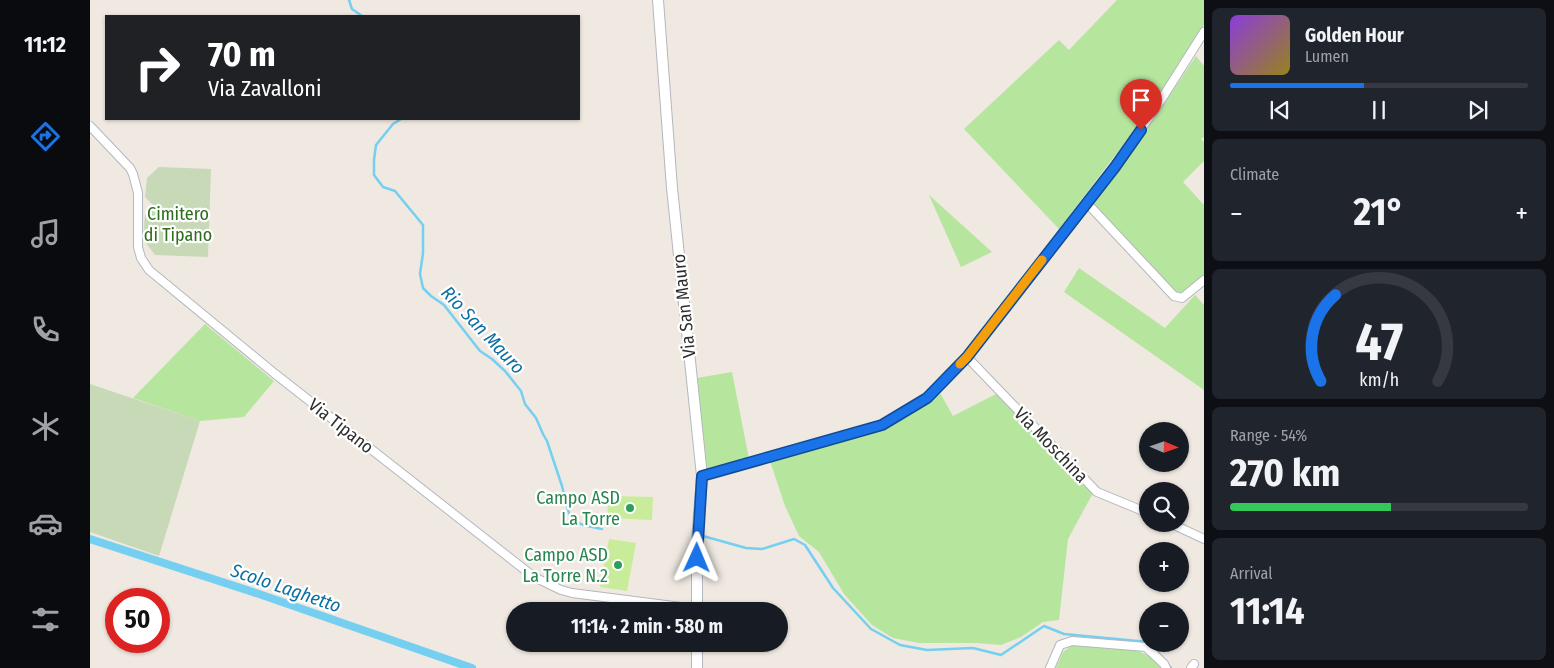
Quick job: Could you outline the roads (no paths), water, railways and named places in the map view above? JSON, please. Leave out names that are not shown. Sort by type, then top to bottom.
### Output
[{"type":"main road","name":"Via San Mauro","points":[[658,0],[672,188],[702,476],[697,541],[697,602]]},
{"type":"main road","points":[[696,652],[696,668]]},
{"type":"street","points":[[702,476],[882,425],[927,398],[967,357],[1115,167],[1162,100],[1204,32]]},
{"type":"street","name":"Via Tipano","points":[[90,126],[130,168],[133,174],[138,193],[138,247],[141,258],[149,270],[274,372],[534,577],[572,593],[638,602]]},
{"type":"street","points":[[1087,202],[1174,296],[1182,298],[1204,280]]},
{"type":"street","name":"Via Moschina","points":[[967,357],[1097,492],[1139,509]]},
{"type":"street","points":[[1189,531],[1204,538]]},
{"type":"street","points":[[1050,668],[1060,645],[1072,641],[1146,647],[1166,668]]},
{"type":"waterway","name":"Rio San Mauro","points":[[349,0],[352,9],[361,15]]},
{"type":"waterway","name":"Rio San Mauro","points":[[399,120],[393,124],[376,145],[374,175],[383,187],[395,191],[423,225],[423,253],[420,274],[423,288],[444,305],[480,351],[505,371],[521,391],[525,404],[536,418],[547,441],[570,517],[575,522],[602,529]]},
{"type":"waterway","name":"Rio San Mauro","points":[[703,536],[746,548],[762,549],[794,539],[805,545],[833,588],[871,629],[900,645],[927,650],[973,648],[1001,655],[1044,626],[1064,634],[1139,641]]},
{"type":"waterway","name":"Scolo Laghetto","points":[[90,539],[259,594],[472,668]]},
{"type":"waterway","name":"Rio San Mauro","points":[[1158,652],[1171,668]]},
{"type":"place","name":"Campo ASD La Torre","points":[[630,508]]},
{"type":"place","name":"Campo ASD La Torre N.2","points":[[618,565]]},
{"type":"park label","name":"Cimitero di Tipano","points":[[178,224]]}]
